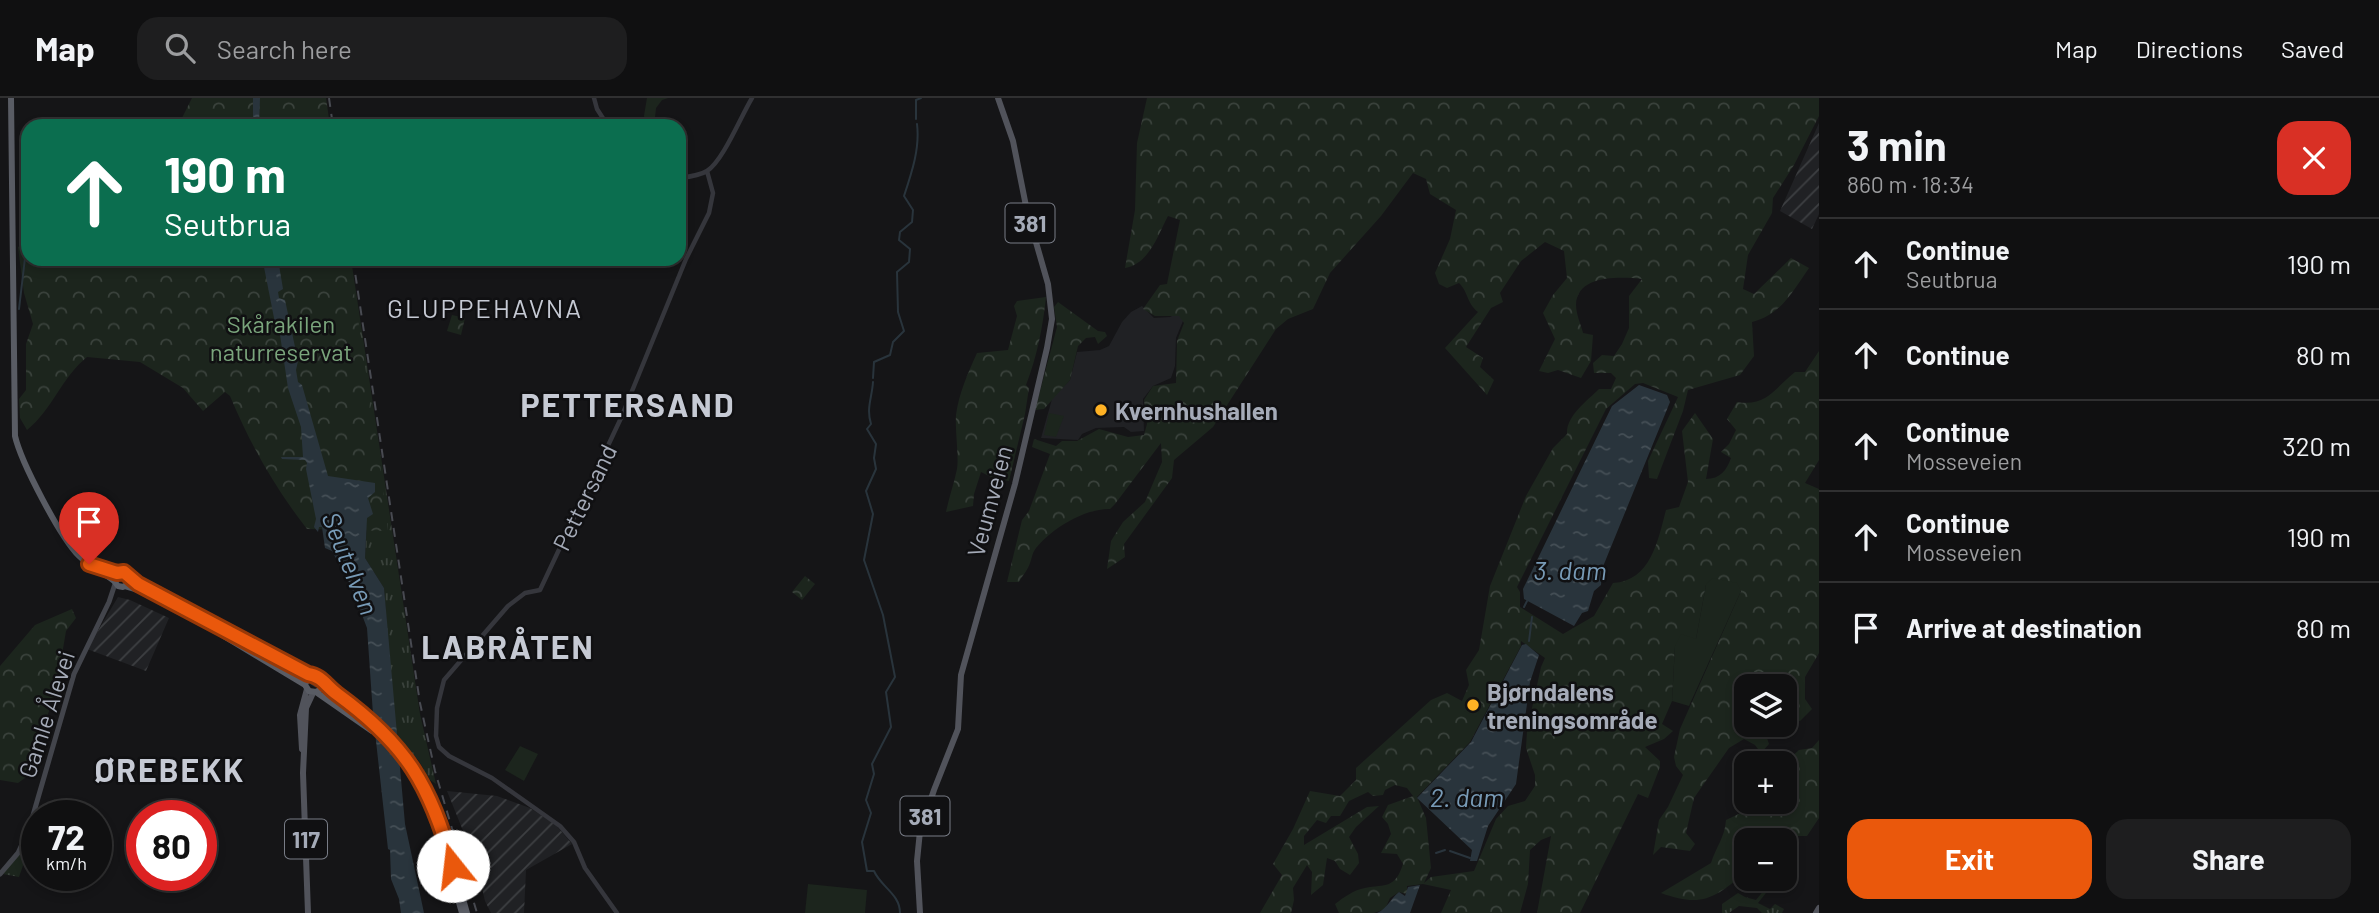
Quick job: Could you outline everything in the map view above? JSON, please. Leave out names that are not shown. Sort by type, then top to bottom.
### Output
[{"type":"highway","points":[[11,98],[15,436],[27,468],[70,545],[81,558],[119,585],[142,591],[319,676],[378,732],[410,767],[432,811],[464,913]]},
{"type":"highway","points":[[93,567],[117,573],[124,572],[130,578],[297,673]]},
{"type":"highway","points":[[117,573],[119,585]]},
{"type":"highway","points":[[119,585],[130,578]]},
{"type":"highway","points":[[222,631],[310,690],[364,720]]},
{"type":"highway","points":[[310,690],[307,678],[312,674]]},
{"type":"highway","points":[[310,690],[322,688],[323,682]]},
{"type":"highway","points":[[328,693],[364,720]]},
{"type":"main road","name":"Veumveien","points":[[919,913],[917,860],[920,831],[958,729],[961,676],[1015,484],[1052,320],[1048,284],[1027,211],[1013,141],[998,98]]},
{"type":"main road","name":"Gamle Ålevei","points":[[0,874],[18,853],[29,829],[75,673],[119,585]]},
{"type":"main road","name":"117","points":[[307,913],[304,765],[299,721],[310,690]]},
{"type":"main road","points":[[1816,913],[1819,908]]},
{"type":"street","points":[[594,98],[603,119]]},
{"type":"street","points":[[686,176],[707,171],[716,161],[752,98]]},
{"type":"street","name":"Pettersand","points":[[686,259],[709,213],[713,194],[707,171]]},
{"type":"street","name":"Pettersand","points":[[617,913],[585,868],[566,831],[492,778],[445,754],[439,747],[436,736],[437,708],[439,691],[444,680],[508,606],[525,593],[540,590],[621,418],[683,266]]},
{"type":"shaded area","points":[[1819,123],[1819,214],[1812,229],[1780,211]]},
{"type":"shaded area","points":[[1142,306],[1154,318],[1176,314],[1185,316],[1176,338],[1175,366],[1171,378],[1153,386],[1143,399],[1144,431],[1131,432],[1124,427],[1096,428],[1082,434],[1078,440],[1041,438],[1052,399],[1070,380],[1077,352],[1100,350],[1109,346],[1122,322],[1131,312]]},
{"type":"shaded area","points":[[118,597],[169,618],[146,671],[87,649]]},
{"type":"shaded area","points":[[447,791],[497,796],[530,808],[556,825],[572,844],[526,870],[524,913],[491,913],[485,901],[476,863]]},
{"type":"green space","points":[[192,98],[326,98],[329,119],[182,119]]},
{"type":"green space","points":[[647,98],[668,98],[662,100],[656,108],[655,119],[645,119]]},
{"type":"green space","points":[[1147,98],[1819,98],[1819,116],[1794,165],[1773,198],[1772,213],[1748,255],[1743,289],[1754,294],[1791,258],[1809,268],[1779,308],[1752,322],[1754,356],[1740,375],[1688,390],[1683,411],[1657,479],[1649,478],[1648,461],[1678,397],[1643,383],[1635,384],[1606,409],[1517,587],[1520,592],[1520,607],[1563,634],[1594,616],[1613,583],[1626,581],[1644,567],[1656,546],[1666,510],[1679,507],[1688,482],[1682,431],[1695,413],[1713,439],[1706,479],[1719,476],[1731,458],[1721,452],[1729,444],[1736,430],[1727,419],[1737,402],[1747,403],[1763,399],[1795,372],[1805,372],[1819,351],[1819,460],[1805,483],[1819,489],[1819,653],[1805,677],[1805,699],[1812,709],[1800,721],[1797,720],[1797,674],[1734,674],[1734,737],[1767,737],[1769,744],[1760,751],[1744,739],[1729,748],[1694,798],[1686,833],[1695,844],[1690,851],[1661,847],[1653,855],[1659,820],[1683,775],[1676,766],[1674,757],[1680,729],[1741,591],[1706,585],[1696,639],[1675,646],[1672,701],[1662,724],[1673,731],[1664,739],[1645,747],[1660,761],[1660,767],[1648,798],[1638,794],[1580,913],[1537,913],[1551,836],[1541,840],[1530,850],[1528,884],[1520,913],[1441,913],[1451,890],[1423,884],[1407,886],[1407,894],[1399,892],[1390,898],[1385,909],[1374,913],[1339,913],[1335,904],[1346,896],[1361,889],[1389,884],[1400,872],[1403,864],[1397,854],[1381,853],[1391,834],[1382,817],[1388,805],[1413,796],[1407,788],[1395,785],[1385,790],[1383,795],[1373,796],[1368,792],[1349,801],[1340,816],[1331,816],[1326,823],[1317,820],[1304,836],[1304,845],[1367,807],[1379,806],[1349,837],[1358,854],[1359,863],[1350,875],[1340,869],[1335,861],[1327,858],[1323,885],[1311,895],[1312,872],[1307,865],[1293,888],[1291,913],[1260,913],[1282,875],[1273,864],[1310,791],[1340,796],[1356,780],[1356,768],[1431,700],[1447,693],[1462,701],[1469,685],[1466,670],[1479,650],[1490,586],[1526,496],[1553,448],[1567,434],[1574,415],[1599,389],[1611,389],[1616,378],[1611,373],[1594,373],[1593,363],[1602,355],[1614,356],[1622,344],[1629,328],[1629,296],[1642,279],[1602,280],[1584,288],[1578,295],[1576,308],[1583,333],[1593,335],[1591,361],[1581,378],[1558,370],[1548,373],[1539,371],[1555,339],[1543,313],[1567,278],[1564,251],[1545,242],[1521,261],[1500,293],[1503,302],[1491,308],[1466,347],[1483,358],[1480,367],[1494,380],[1487,395],[1445,348],[1478,312],[1459,283],[1447,288],[1439,284],[1435,273],[1450,239],[1456,210],[1430,194],[1426,179],[1413,173],[1381,216],[1330,273],[1313,309],[1288,319],[1276,329],[1213,427],[1174,460],[1172,478],[1124,544],[1125,557],[1107,569],[1111,541],[1123,522],[1145,502],[1162,462],[1161,443],[1110,509],[1091,512],[1060,527],[1036,548],[1019,582],[1007,582],[1022,520],[1029,511],[1050,454],[1032,447],[1034,439],[1056,446],[1062,441],[1077,441],[1099,429],[1128,437],[1144,435],[1147,424],[1144,400],[1153,386],[1176,383],[1177,341],[1184,323],[1179,316],[1155,316],[1143,309],[1160,285],[1167,284],[1180,220],[1168,216],[1147,255],[1125,268],[1135,210],[1137,143]],"holes":[[[1521,641],[1545,658],[1527,731],[1526,748],[1535,775],[1535,786],[1525,801],[1508,806],[1496,819],[1474,871],[1431,877],[1424,883],[1431,868],[1426,818],[1417,797],[1470,742],[1521,646]]]},
{"type":"green space","name":"Skårakilen naturreservat","points":[[21,245],[21,266],[350,266],[370,399],[369,419],[377,437],[388,531],[307,529],[264,465],[230,396],[225,392],[203,411],[183,388],[140,362],[87,357],[27,430],[20,418],[19,399],[26,390],[26,344],[33,324],[24,293],[18,247]]},
{"type":"green space","points":[[281,266],[352,266],[420,714],[436,784],[395,735],[384,588],[365,558],[367,518]]},
{"type":"green space","points":[[1046,297],[1039,341],[1026,385],[1029,388],[1025,414],[1009,481],[981,472],[973,506],[946,512],[957,469],[957,407],[977,353],[1008,350],[1017,316],[1014,306],[1017,301]]},
{"type":"green space","points":[[1058,302],[1098,331],[1105,332],[1107,336],[1098,344],[1095,337],[1086,338],[1078,346],[1070,380],[1044,409],[1035,410],[1057,327],[1054,307]]},
{"type":"green space","points":[[452,315],[465,318],[461,335],[447,331]]},
{"type":"green space","points":[[1049,413],[1064,416],[1056,437],[1044,435]]},
{"type":"green space","points":[[805,576],[815,584],[802,600],[792,592]]},
{"type":"green space","points":[[1712,578],[1737,583],[1741,591],[1689,706],[1672,701],[1675,646],[1681,634],[1696,639],[1706,585]]},
{"type":"green space","points":[[72,609],[76,618],[66,631],[55,696],[36,744],[29,775],[18,783],[0,780],[0,666],[35,625]]},
{"type":"green space","name":"Bjørndalens treningsområde","points":[[1468,697],[1483,704],[1476,717],[1464,711],[1464,701]]},
{"type":"green space","points":[[1819,740],[1819,818],[1807,836],[1797,836],[1797,828],[1734,828],[1734,881],[1716,894],[1698,900],[1661,893],[1711,863],[1726,820],[1739,814],[1797,814],[1797,752],[1812,748]]},
{"type":"green space","points":[[520,746],[538,754],[524,781],[505,770]]},
{"type":"green space","points":[[21,846],[19,877],[3,874]]},
{"type":"green space","points":[[808,884],[867,890],[865,913],[805,913]]},
{"type":"green space","points":[[1763,891],[1768,891],[1758,903],[1770,909],[1775,904],[1784,909],[1782,913],[1762,913],[1757,908],[1739,906],[1729,913],[1722,913],[1722,904],[1738,893],[1756,900]]},
{"type":"water","points":[[253,98],[260,98],[259,119],[253,119]]},
{"type":"water","name":"Seutelven","points":[[279,266],[283,289],[278,292],[279,298],[285,300],[298,361],[298,382],[302,385],[328,476],[375,483],[375,492],[368,498],[373,514],[367,518],[365,558],[384,588],[405,824],[424,913],[401,913],[391,879],[390,850],[373,714],[367,628],[351,586],[332,551],[325,548],[322,527],[319,527],[318,532],[314,527],[316,519],[307,463],[305,460],[281,457],[303,457],[301,427],[288,388],[279,328],[276,328],[264,267]]},
{"type":"water","name":"3. dam","points":[[1639,385],[1667,395],[1670,402],[1602,569],[1601,585],[1594,591],[1588,611],[1582,613],[1574,626],[1524,599],[1523,589],[1612,406]]},
{"type":"water","name":"2. dam","points":[[1526,644],[1539,655],[1530,682],[1516,784],[1488,826],[1477,861],[1470,861],[1472,850],[1417,798],[1471,742],[1522,645]]},
{"type":"water","points":[[1420,885],[1410,913],[1377,913],[1399,892],[1405,896],[1408,887]]},
{"type":"waterway","points":[[916,119],[916,100],[921,98]]},
{"type":"waterway","points":[[873,378],[874,362],[890,355],[893,342],[904,331],[898,312],[897,272],[909,262],[910,249],[899,240],[900,232],[912,222],[913,210],[904,196],[916,151],[917,124]]},
{"type":"waterway","points":[[19,309],[24,266]]},
{"type":"waterway","points":[[873,382],[869,408],[871,424],[867,429],[876,444],[876,469],[866,491],[873,514],[864,560],[883,615],[895,677],[886,692],[891,727],[872,764],[874,774],[866,800],[871,813],[862,842],[867,871],[874,871],[894,896],[900,913]]},
{"type":"waterway","points":[[1524,607],[1527,601]]},
{"type":"waterway","points":[[1529,641],[1532,617]]},
{"type":"waterway","points":[[1436,853],[1445,850]]},
{"type":"waterway","points":[[1450,851],[1470,858]]},
{"type":"tunnel","points":[[297,672],[328,692]]},
{"type":"railway","points":[[329,98],[332,119]]},
{"type":"railway","points":[[354,266],[420,703],[435,771],[477,913]]},
{"type":"place","name":"Kvernhushallen","points":[[1101,410]]},
{"type":"place","name":"Bjørndalens treningsområde","points":[[1473,705]]},
{"type":"district","name":"GLUPPEHAVNA","points":[[485,307]]},
{"type":"district","name":"PETTERSAND","points":[[628,404]]},
{"type":"district","name":"LABRÅTEN","points":[[508,646]]},
{"type":"district","name":"ØREBEKK","points":[[170,769]]},
{"type":"route","points":[[89,564],[117,573],[124,572],[138,584],[308,674],[316,674],[322,678],[331,689],[375,724],[416,772],[434,805],[453,866]]}]
